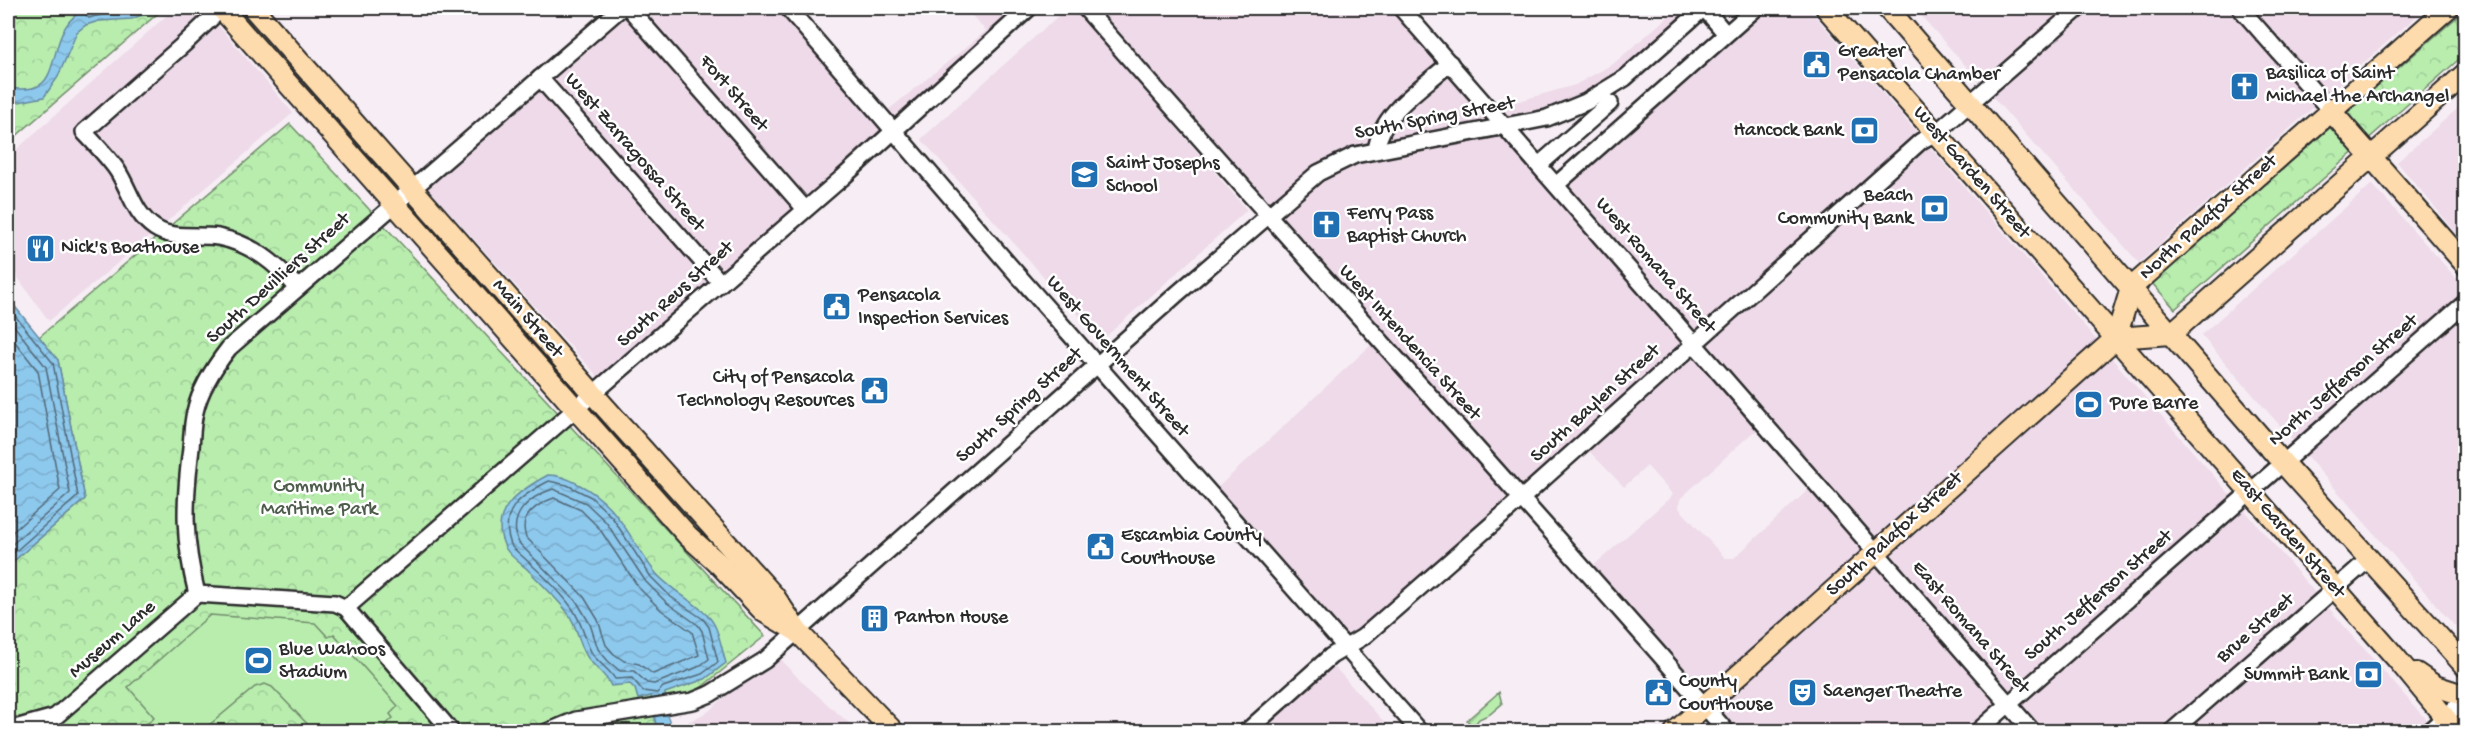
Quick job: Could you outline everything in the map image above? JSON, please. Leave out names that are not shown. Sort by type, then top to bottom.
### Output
[{"type":"main road","points":[[222,8],[688,536],[719,564],[764,612],[798,632],[894,732]]},
{"type":"main road","name":"Main Street","points":[[253,8],[774,596],[798,632]]},
{"type":"main road","name":"West Garden Street","points":[[1826,8],[2116,338]]},
{"type":"main road","points":[[1887,8],[2283,462],[2466,667]]},
{"type":"main road","name":"North Palafox Street","points":[[2116,338],[2131,288],[2448,8]]},
{"type":"main road","points":[[2116,338],[2171,334],[2466,73]]},
{"type":"main road","points":[[2330,110],[2466,265]]},
{"type":"main road","name":"East Garden Street","points":[[2116,338],[2397,659],[2459,710]]},
{"type":"main road","name":"South Palafox Street","points":[[1675,732],[2116,338]]},
{"type":"main road","points":[[2397,659],[2435,686],[2459,710]]},
{"type":"street","points":[[222,8],[84,132],[117,170],[133,204],[156,229],[178,235],[219,237],[239,244],[277,265],[298,288]]},
{"type":"street","name":"South Devilliers Street","points":[[197,594],[186,547],[184,526],[186,484],[195,411],[216,364],[230,348],[298,288],[621,8]]},
{"type":"street","name":"Fort Street","points":[[628,8],[806,209]]},
{"type":"street","name":"West Government Street","points":[[788,8],[950,198],[1420,732]]},
{"type":"street","name":"South Reus Street","points":[[346,608],[806,209],[1029,8]]},
{"type":"street","name":"West Intendencia Street","points":[[1085,8],[1267,216],[1522,498],[1727,732]]},
{"type":"street","name":"West Romana Street","points":[[1401,8],[1876,552]]},
{"type":"street","name":"South Spring Street","points":[[1539,165],[1625,78],[1704,8]]},
{"type":"street","points":[[1704,8],[1726,34]]},
{"type":"street","points":[[1556,185],[1756,8]]},
{"type":"street","name":"South Baylen Street","points":[[1246,732],[1331,657],[1363,637],[1921,141],[1936,133],[2079,8]]},
{"type":"street","points":[[2240,8],[2330,110]]},
{"type":"street","points":[[1376,150],[1382,127],[1390,116],[1450,63]]},
{"type":"street","name":"West Zarragossa Street","points":[[540,78],[721,283]]},
{"type":"street","name":"South Spring Street","points":[[547,732],[576,720],[693,701],[710,694],[765,660],[1267,216],[1318,173],[1336,162],[1376,150],[1557,114],[1586,102],[1608,97]]},
{"type":"street","points":[[1608,97],[1627,122]]},
{"type":"street","name":"North Jefferson Street","points":[[2250,491],[2466,302]]},
{"type":"street","name":"South Jefferson Street","points":[[1977,732],[2250,491]]},
{"type":"street","name":"East Romana Street","points":[[1876,552],[2033,732]]},
{"type":"street","name":"Brue Street","points":[[2171,732],[2369,559]]},
{"type":"street","points":[[197,594],[335,603],[346,608],[452,732]]},
{"type":"street","name":"Museum Lane","points":[[8,730],[53,724],[197,594]]},
{"type":"street","points":[[2428,732],[2459,710]]},
{"type":"shaded area","points":[[175,8],[202,8],[207,13],[74,131],[110,174],[127,208],[152,234],[49,321],[8,264],[8,222],[12,200],[8,187],[8,157]]},
{"type":"shaded area","points":[[631,8],[778,8],[885,130],[722,273],[550,78]]},
{"type":"shaded area","points":[[965,8],[1019,8],[896,120],[887,111],[986,31]]},
{"type":"shaded area","name":"Saint Josephs School","points":[[1067,8],[1074,8],[1247,210],[1101,341],[921,139]]},
{"type":"shaded area","points":[[1095,8],[1391,8],[1440,63],[1384,113],[1375,126],[1369,145],[1334,156],[1314,167],[1268,206]]},
{"type":"shaded area","points":[[1411,8],[1414,8],[1490,98]]},
{"type":"shaded area","points":[[1678,8],[1694,8],[1621,73],[1584,96],[1546,111],[1508,118],[1498,107],[1575,85],[1613,64]]},
{"type":"shaded area","points":[[1766,8],[1808,8],[1919,135],[1696,334],[1566,185]]},
{"type":"shaded area","points":[[1914,8],[2069,8],[1982,84]]},
{"type":"shaded area","points":[[2089,8],[2230,8],[2316,105],[2139,263],[1990,94]]},
{"type":"shaded area","points":[[2250,8],[2426,8],[2327,95]]},
{"type":"shaded area","points":[[216,23],[293,113],[164,224],[150,214],[140,200],[123,165],[94,132]]},
{"type":"shaded area","points":[[1449,73],[1491,122],[1384,141],[1395,120]]},
{"type":"shaded area","points":[[539,88],[711,283],[601,380],[426,186]]},
{"type":"shaded area","points":[[2465,102],[2465,243],[2397,162]]},
{"type":"shaded area","points":[[1501,133],[1685,344],[1523,489],[1277,216],[1321,178],[1357,161]]},
{"type":"shaded area","points":[[1928,145],[2100,344],[1878,542],[1705,344]]},
{"type":"shaded area","points":[[2372,184],[2465,288],[2465,293],[2295,443],[2201,335]]},
{"type":"shaded area","points":[[2465,311],[2465,638],[2304,453]]},
{"type":"shaded area","points":[[1372,344],[1512,499],[1348,639],[1215,490]]},
{"type":"shaded area","points":[[1694,354],[1762,432],[1753,432],[1680,499],[1679,508],[1725,558],[1734,558],[1807,491],[1808,485],[1867,552],[1705,695],[1592,567],[1673,495],[1647,466],[1624,487],[1587,449]]},
{"type":"shaded area","points":[[2108,354],[2233,498],[2010,694],[1886,552]]},
{"type":"shaded area","points":[[2242,507],[2317,595],[2161,731],[2043,731],[2018,704]]},
{"type":"shaded area","points":[[1875,562],[1998,704],[1967,732],[1737,731],[1714,705]]},
{"type":"shaded area","points":[[2326,605],[2428,722],[2417,732],[2181,732]]},
{"type":"shaded area","points":[[779,657],[800,680],[858,731],[700,732],[684,724],[709,711],[738,685]]},
{"type":"shaded area","points":[[1332,664],[1392,731],[1256,732]]},
{"type":"green space","points":[[8,8],[164,8],[8,143]]},
{"type":"green space","points":[[2465,10],[2465,54],[2175,309],[2152,283]]},
{"type":"green space","name":"Community Maritime Park","points":[[290,124],[765,636],[657,723],[657,731],[8,731],[8,566],[85,499],[58,360],[39,337]]},
{"type":"green space","name":"Blue Wahoos Stadium","points":[[210,615],[315,623],[328,637],[334,634],[398,706],[390,714],[393,718],[379,731],[314,731],[272,687],[265,684],[255,687],[202,731],[140,731],[154,717],[128,687]]},
{"type":"green space","points":[[1499,692],[1502,704],[1490,714],[1479,719],[1470,731],[1461,731],[1470,724],[1467,720]]},
{"type":"water","points":[[89,8],[159,8],[132,19],[99,21],[86,25],[77,32],[58,77],[44,97],[19,102],[8,101],[8,88],[29,89],[44,82],[67,25],[76,15]]},
{"type":"water","points":[[8,298],[58,360],[85,499],[8,566]]},
{"type":"water","points":[[548,475],[571,480],[604,502],[614,512],[661,579],[703,611],[714,624],[726,663],[705,679],[665,693],[667,715],[672,728],[682,731],[657,731],[651,696],[638,699],[635,689],[630,684],[611,686],[585,652],[569,614],[506,549],[501,536],[500,524],[503,513],[517,495]]},
{"type":"place","name":"Greater Pensacola Chamber","points":[[1817,64]]},
{"type":"place","name":"Basilica of Saint Michael the Archangel","points":[[2245,86]]},
{"type":"place","name":"Hancock Bank","points":[[1864,131]]},
{"type":"place","name":"Saint Josephs School","points":[[1085,175]]},
{"type":"place","name":"Beach Community Bank","points":[[1934,208]]},
{"type":"place","name":"Ferry Pass Baptist Church","points":[[1326,225]]},
{"type":"place","name":"Nick's Boathouse","points":[[40,248]]},
{"type":"place","name":"Pensacola Inspection Services","points":[[837,307]]},
{"type":"place","name":"City of Pensacola Technology Resources","points":[[875,390]]},
{"type":"place","name":"Pure Barre","points":[[2089,404]]},
{"type":"place","name":"Escambia County Courthouse","points":[[1100,547]]},
{"type":"place","name":"Panton House","points":[[874,618]]},
{"type":"place","name":"Blue Wahoos Stadium","points":[[258,661]]},
{"type":"place","name":"Summit Bank","points":[[2369,675]]},
{"type":"place","name":"Saenger Theatre","points":[[1802,692]]},
{"type":"place","name":"County Courthouse","points":[[1658,693]]}]
